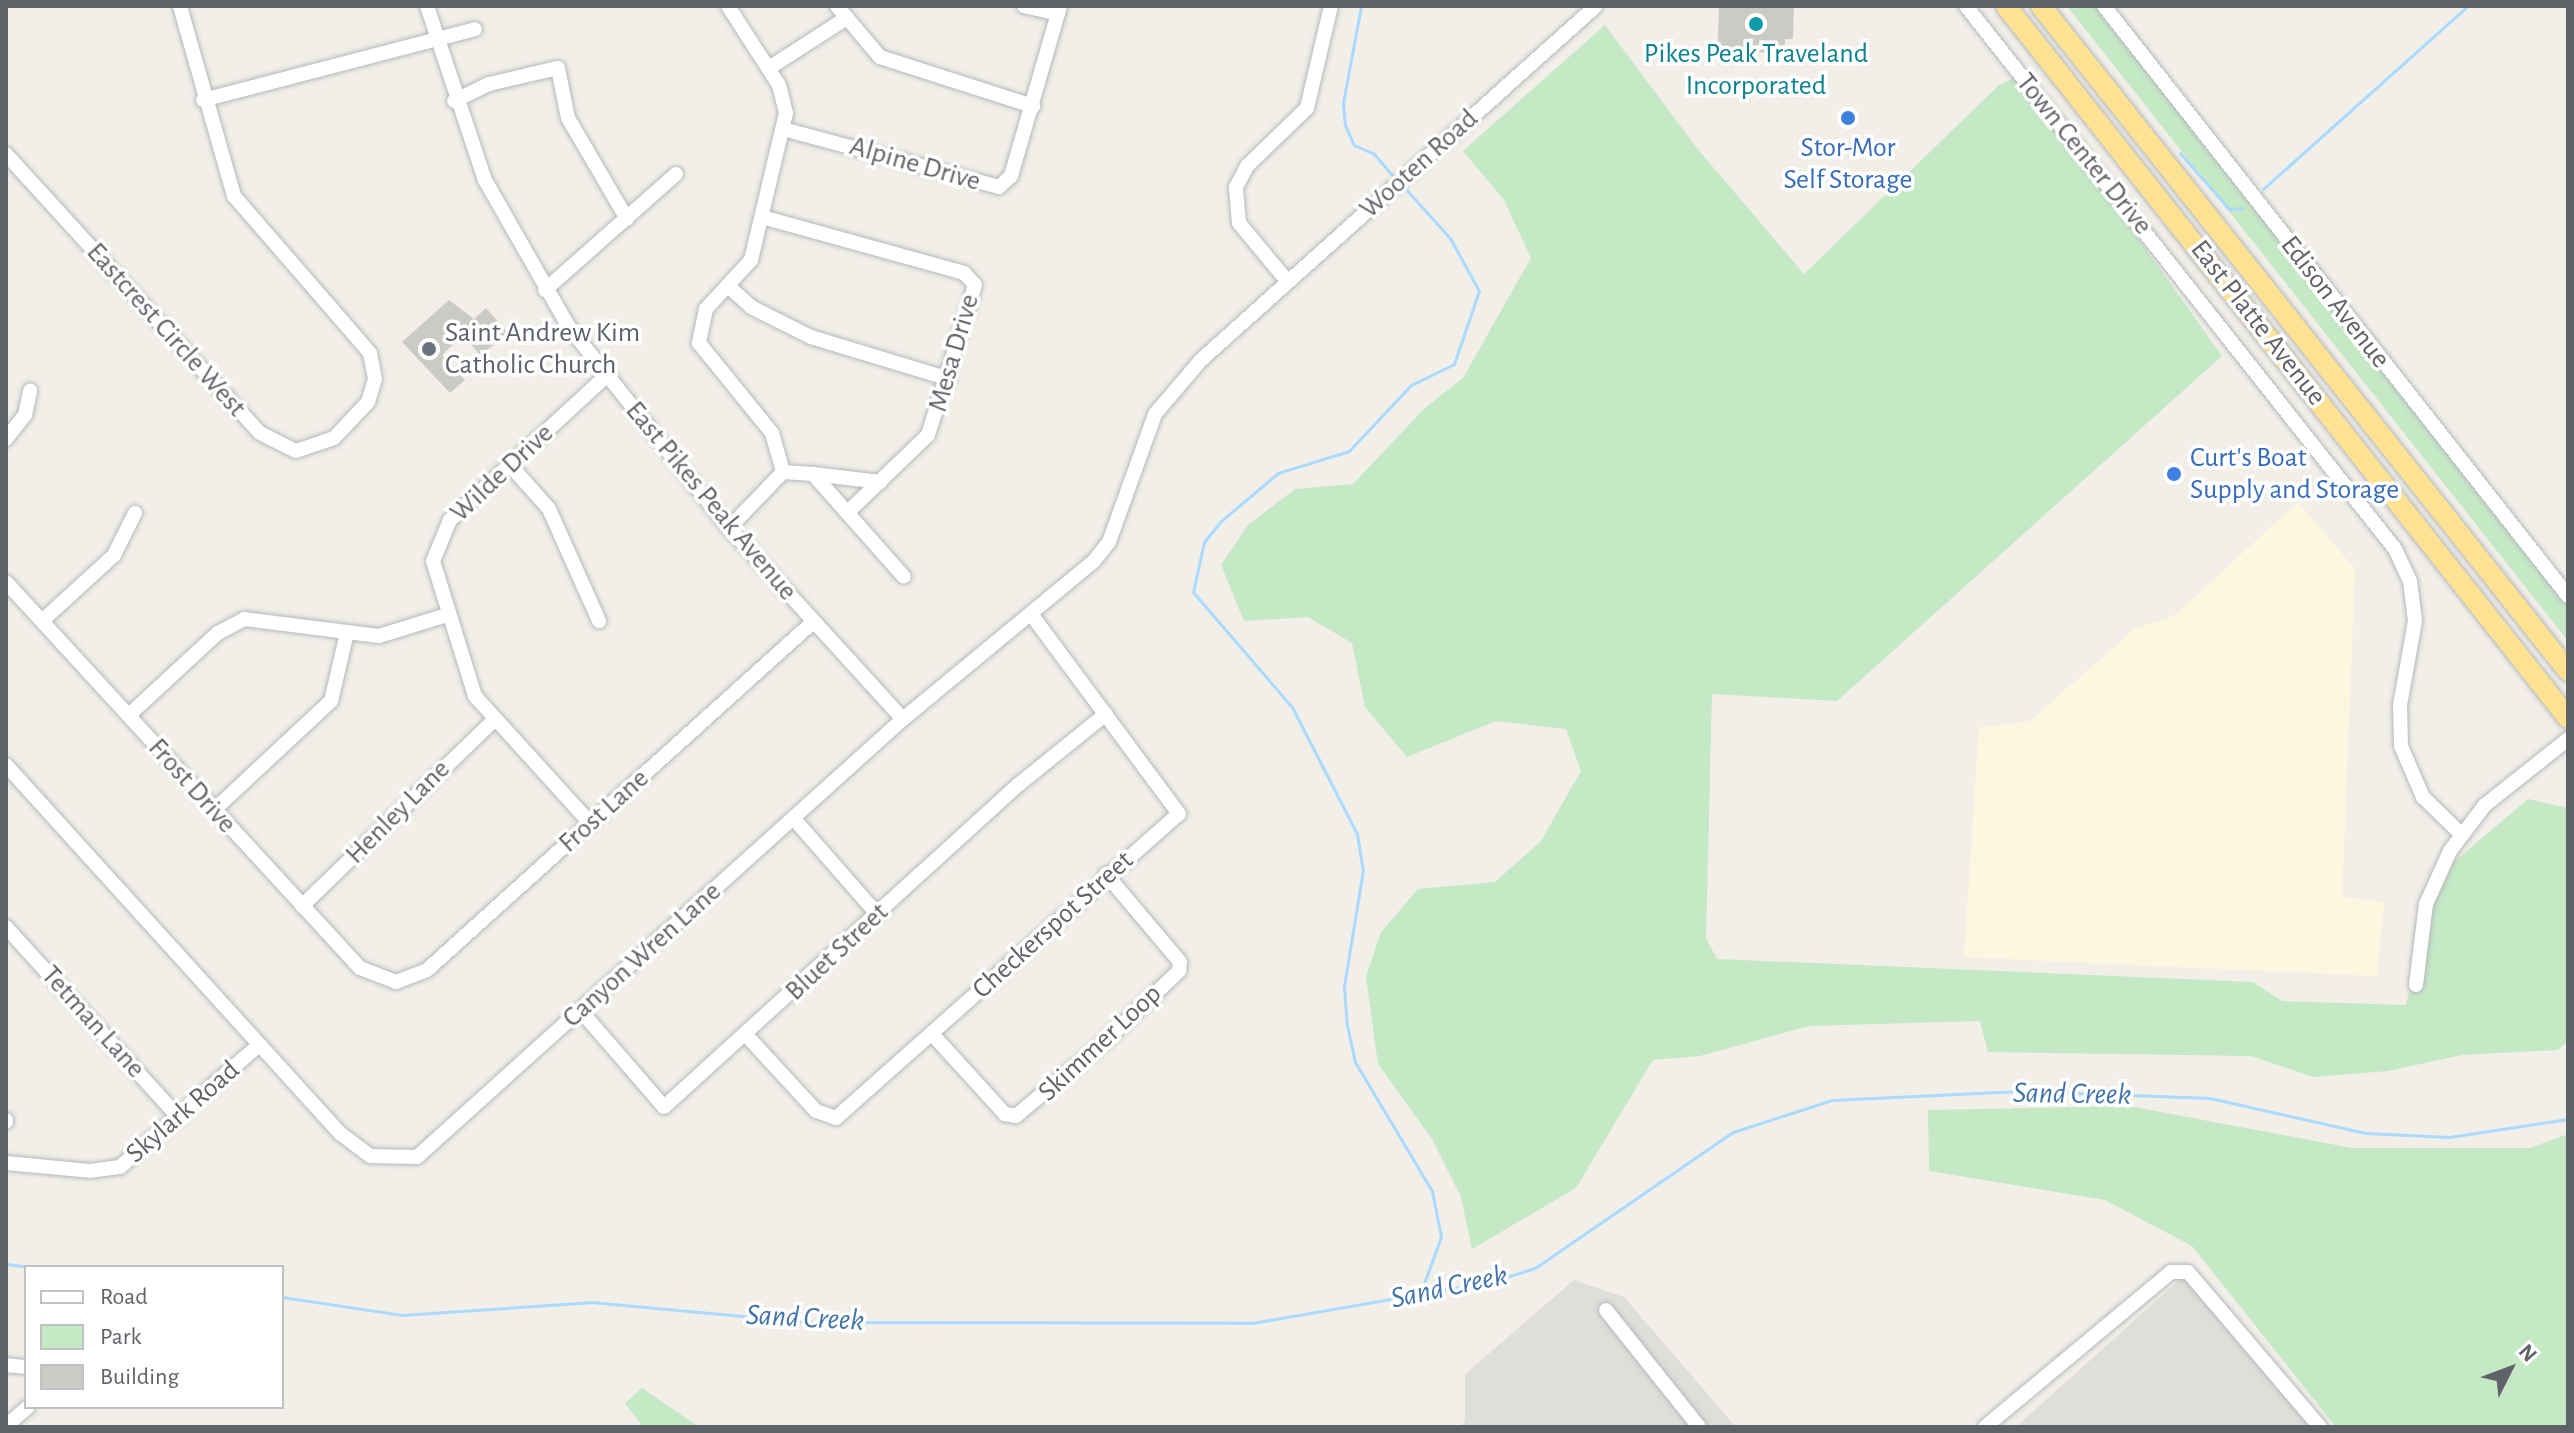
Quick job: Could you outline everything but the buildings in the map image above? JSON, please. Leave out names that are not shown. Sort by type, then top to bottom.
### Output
[{"type":"highway","name":"East Platte Avenue","points":[[2006,6],[2568,718]]},
{"type":"highway","name":"East Platte Avenue","points":[[2041,6],[2568,671]]},
{"type":"highway","points":[[2525,663],[2568,700]]},
{"type":"street","points":[[180,6],[222,169],[242,208],[370,353],[373,390],[346,427],[323,445],[296,451],[295,467]]},
{"type":"street","name":"East Pikes Peak Avenue","points":[[427,6],[454,101],[485,180],[545,290],[606,376],[729,528],[903,719]]},
{"type":"street","points":[[728,6],[769,68],[786,104],[783,129],[751,260],[706,309],[691,331],[704,354],[772,433],[783,472]]},
{"type":"street","points":[[1024,6],[1059,10]]},
{"type":"street","points":[[1288,282],[1239,223],[1236,187],[1247,166],[1307,108],[1331,6]]},
{"type":"street","name":"Wooten Road","points":[[1242,324],[1596,6]]},
{"type":"street","name":"Town Center Drive","points":[[1966,6],[2395,549],[2410,581],[2415,621],[2400,705],[2401,746],[2423,797],[2461,834]]},
{"type":"street","name":"Edison Avenue","points":[[2104,6],[2568,596]]},
{"type":"street","name":"Alpine Drive","points":[[783,129],[999,187],[1011,176],[1059,10]]},
{"type":"street","points":[[769,68],[841,13],[869,49],[892,63],[1033,106]]},
{"type":"street","points":[[203,100],[475,29]]},
{"type":"street","points":[[454,101],[489,84],[558,68],[568,118],[627,219]]},
{"type":"street","name":"Eastcrest Circle West","points":[[6,154],[260,433],[296,451]]},
{"type":"street","points":[[545,290],[676,174]]},
{"type":"street","name":"Mesa Drive","points":[[762,217],[971,278],[975,294],[928,435],[847,513]]},
{"type":"street","points":[[728,286],[751,307],[811,337],[949,379]]},
{"type":"street","name":"Canyon Wren Lane","points":[[6,765],[341,1134],[370,1156],[394,1160],[417,1157],[795,820],[903,719],[1031,614],[1109,542],[1155,414],[1242,324]]},
{"type":"street","name":"Wilde Drive","points":[[591,824],[495,719],[470,686],[434,572],[437,539],[510,465],[606,376]]},
{"type":"street","points":[[6,439],[25,415],[30,391]]},
{"type":"street","points":[[510,465],[549,509],[599,621]]},
{"type":"street","points":[[729,528],[783,472],[881,482]]},
{"type":"street","points":[[813,474],[904,577]]},
{"type":"street","points":[[42,621],[114,555],[135,513]]},
{"type":"street","name":"Frost Drive","points":[[6,582],[360,968],[385,981]]},
{"type":"street","name":"Checkerspot Street","points":[[747,1036],[830,1120],[933,1035],[1106,874],[1179,814],[1031,614]]},
{"type":"street","points":[[129,715],[234,622],[255,619],[347,633],[389,635],[447,615]]},
{"type":"street","name":"Frost Lane","points":[[385,981],[406,981],[427,970],[814,621]]},
{"type":"street","points":[[214,810],[331,701],[347,633]]},
{"type":"street","name":"Bluet Street","points":[[580,1010],[664,1107],[747,1036],[1018,785],[1106,714]]},
{"type":"street","name":"Henley Lane","points":[[302,906],[495,719]]},
{"type":"street","points":[[2416,985],[2426,904],[2461,834],[2503,789],[2568,739]]},
{"type":"street","points":[[795,820],[878,915]]},
{"type":"street","name":"Skimmer Loop","points":[[933,1035],[1005,1114],[1016,1116],[1101,1045],[1179,971],[1180,962],[1106,874]]},
{"type":"street","name":"Tetman Lane","points":[[6,927],[179,1118]]},
{"type":"street","name":"Skylark Road","points":[[6,1163],[90,1171],[120,1167],[259,1045]]},
{"type":"street","points":[[1985,1427],[2171,1272],[2188,1272],[2320,1427]]},
{"type":"street","points":[[1606,1310],[1699,1427]]},
{"type":"street","points":[[6,1426],[26,1409]]},
{"type":"shaded area","points":[[2298,502],[2355,569],[2342,897],[2384,902],[2377,976],[1964,957],[1979,728],[2030,721],[2135,629],[2174,616]]},
{"type":"shaded area","points":[[2188,1272],[2324,1427],[2016,1427]]},
{"type":"shaded area","points":[[1574,1280],[1624,1297],[1736,1427],[1459,1427],[1465,1421],[1465,1374]]},
{"type":"green space","points":[[2067,6],[2097,6],[2279,236],[2568,603],[2568,641]]},
{"type":"green space","points":[[1605,25],[1696,147],[1804,274],[1998,86],[2021,74],[2222,356],[1837,701],[1712,694],[1706,938],[1717,959],[2253,982],[2282,1001],[2406,1005],[2435,878],[2528,799],[2568,808],[2568,1041],[2558,1050],[2462,1055],[2388,1071],[2313,1077],[2251,1056],[1988,1052],[1980,1021],[1809,1026],[1700,1056],[1653,1060],[1576,1188],[1472,1249],[1461,1197],[1432,1139],[1378,1064],[1366,977],[1381,932],[1418,889],[1495,882],[1541,841],[1581,771],[1566,729],[1496,721],[1407,757],[1365,707],[1352,643],[1308,617],[1244,621],[1221,565],[1248,525],[1295,489],[1353,484],[1425,408],[1463,378],[1531,258],[1504,200],[1463,151]]},
{"type":"green space","points":[[2129,1106],[2352,1148],[2530,1148],[2568,1134],[2568,1427],[2336,1427],[2192,1246],[2105,1200],[1929,1171],[1928,1110]]},
{"type":"green space","points":[[642,1388],[699,1427],[643,1427],[625,1403]]},
{"type":"waterway","points":[[1361,6],[1343,103],[1345,125],[1354,145],[1374,154],[1395,178]]},
{"type":"waterway","points":[[2263,189],[2468,6]]},
{"type":"waterway","points":[[2180,153],[2229,209],[2242,208]]},
{"type":"waterway","points":[[1403,186],[1450,238],[1479,291],[1454,364],[1411,385],[1349,451],[1278,473],[1221,521],[1204,542],[1193,592],[1292,707],[1357,834],[1363,870],[1344,986],[1347,1025],[1355,1062],[1432,1191],[1441,1237],[1420,1294]]},
{"type":"waterway","name":"Sand Creek","points":[[284,1297],[402,1315],[591,1302],[807,1322],[1252,1323],[1490,1282],[1535,1268],[1733,1132],[1832,1100],[2026,1091],[2210,1098],[2365,1133],[2449,1137],[2568,1119]]},
{"type":"waterway","name":"Sand Creek","points":[[6,1264],[24,1266]]},
{"type":"place","name":"Pikes Peak Traveland Incorporated","points":[[1756,24]]},
{"type":"place","name":"Stor-Mor Self Storage","points":[[1848,118]]},
{"type":"place","name":"Saint Andrew Kim Catholic Church","points":[[429,349]]},
{"type":"place","name":"Curt's Boat Supply and Storage","points":[[2174,474]]}]
